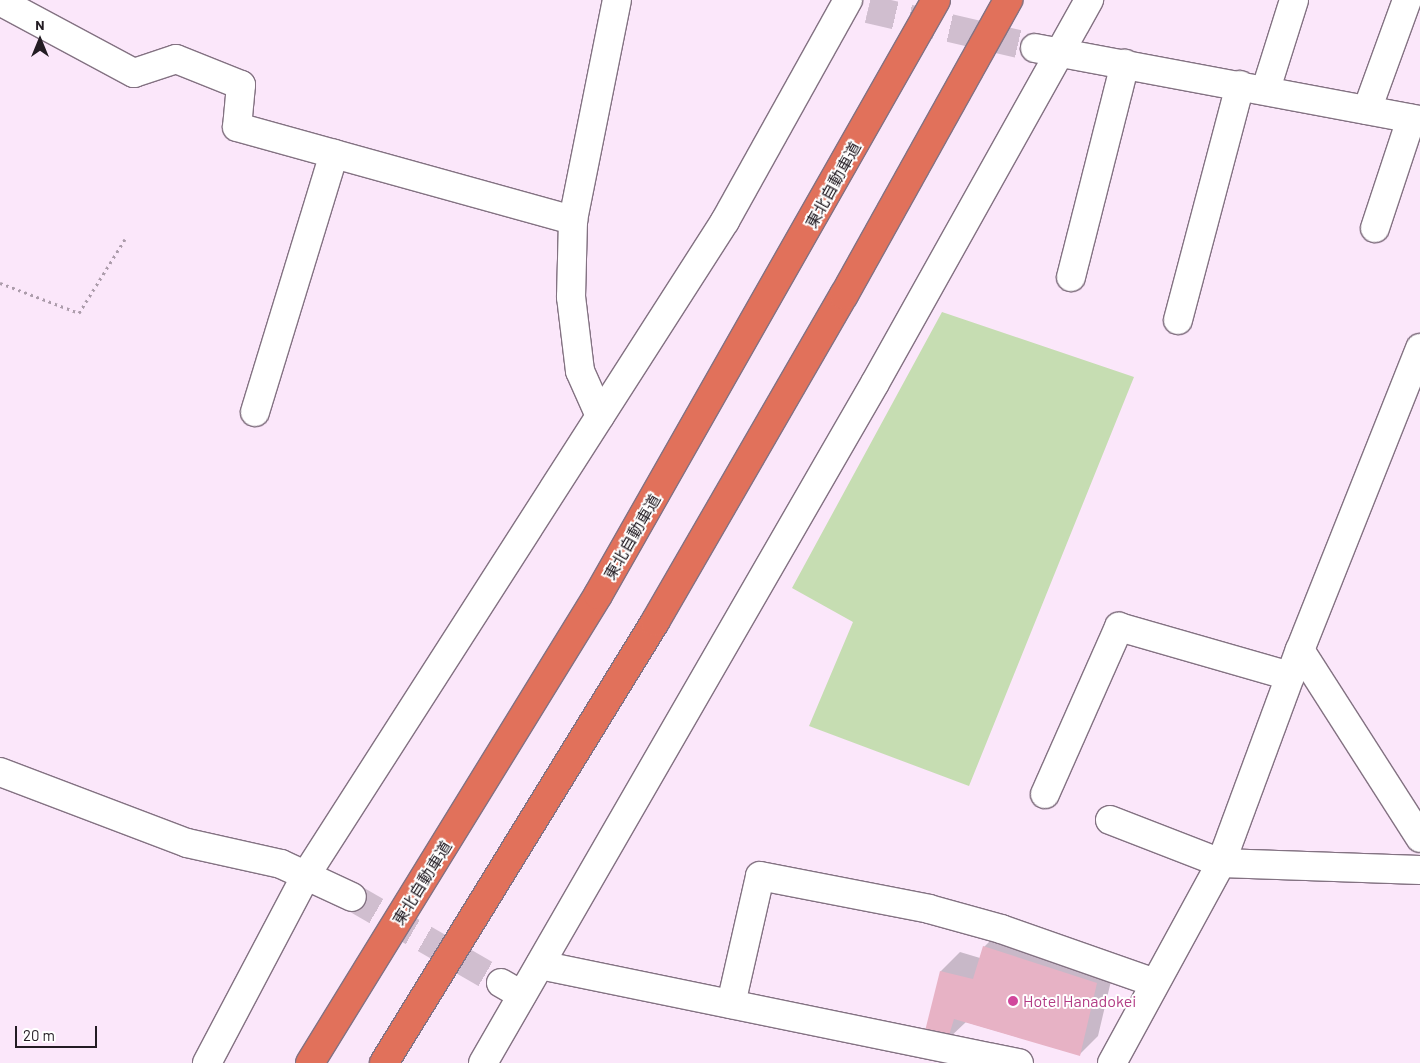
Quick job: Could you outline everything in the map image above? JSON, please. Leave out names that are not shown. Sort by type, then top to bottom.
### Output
[{"type":"highway","name":"東北自動車道","points":[[310,1063],[598,594],[791,260],[936,0]]},
{"type":"highway","points":[[384,1063],[655,622],[844,295],[1008,0]]},
{"type":"street","points":[[600,416],[580,371],[571,296],[573,220],[617,0]]},
{"type":"street","points":[[483,1063],[512,989],[540,965],[875,383],[1047,50],[1089,0]]},
{"type":"street","points":[[1178,320],[1253,87],[1294,0]]},
{"type":"street","points":[[1367,110],[1407,0]]},
{"type":"street","points":[[206,1063],[306,875],[725,222],[849,3]]},
{"type":"street","points":[[6,6],[134,73],[176,58],[242,85],[237,127],[573,220]]},
{"type":"street","points":[[1047,50],[1253,87],[1415,119],[1375,228]]},
{"type":"street","points":[[1071,277],[1125,64]]},
{"type":"street","points":[[255,412],[334,154]]},
{"type":"street","points":[[1112,1063],[1221,863],[1300,650],[1420,348]]},
{"type":"street","points":[[1045,794],[1119,627],[1290,676]]},
{"type":"street","points":[[1300,650],[1420,838]]},
{"type":"street","points":[[0,772],[187,843],[281,864],[352,897]]},
{"type":"street","points":[[1110,820],[1221,863],[1420,870]]},
{"type":"street","points":[[730,1004],[760,876],[929,908],[1002,929],[1155,983]]},
{"type":"street","points":[[540,965],[1019,1063]]},
{"type":"path","points":[[0,283],[79,314],[125,239]]},
{"type":"green space","points":[[942,312],[1134,377],[969,786],[809,726],[853,622],[792,588]]},
{"type":"building","name":"Hotel Hanadokei","points":[[983,946],[1097,983],[1080,1056],[954,1019],[947,1042],[924,1035],[940,971],[973,979]]},
{"type":"tunnel","points":[[868,9],[1035,48]]},
{"type":"tunnel","points":[[352,897],[501,983]]},
{"type":"place","name":"Hotel Hanadokei","points":[[1013,1001]]}]
